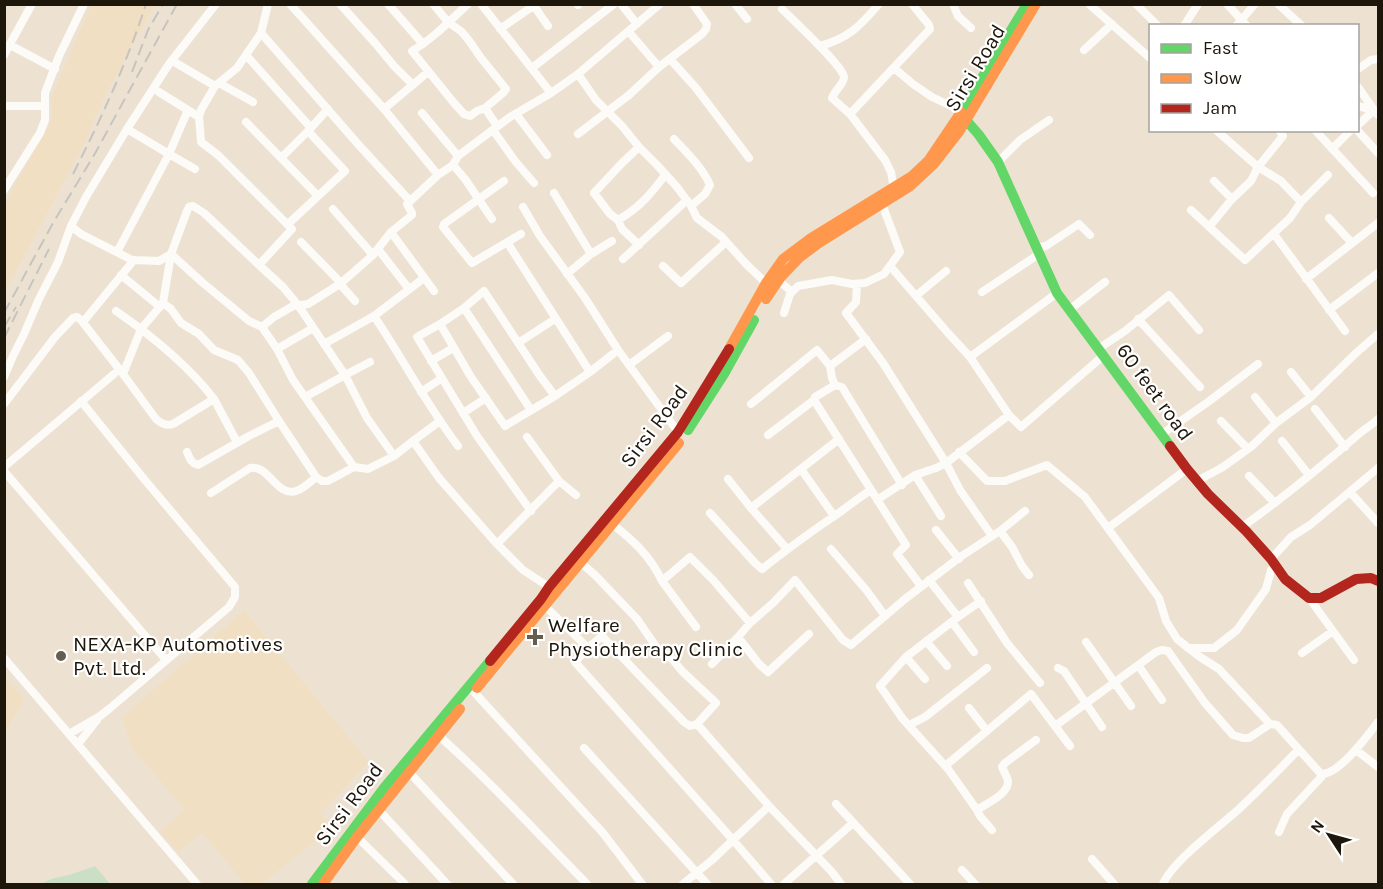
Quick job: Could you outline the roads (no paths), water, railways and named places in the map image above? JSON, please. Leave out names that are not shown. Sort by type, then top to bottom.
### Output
[{"type":"main road","name":"Sirsi Road","points":[[323,885],[376,807],[409,772],[655,473],[696,419],[724,374],[783,259],[811,238],[894,191],[916,182],[931,168],[956,136],[976,89],[1027,4]]},
{"type":"main road","name":"Sirsi Road","points":[[964,115],[1036,4]]},
{"type":"main road","name":"60 feet road","points":[[964,115],[998,162],[1057,293],[1187,469],[1274,562],[1285,579],[1309,598]]},
{"type":"main road","name":"Sirsi Road","points":[[312,885],[549,587],[678,432],[772,283],[818,243],[882,204],[894,191]]},
{"type":"main road","points":[[1309,598],[1321,598],[1359,578],[1371,577],[1378,581]]},
{"type":"street","points":[[4,55],[32,4]]},
{"type":"street","points":[[4,190],[7,178],[40,133],[45,120],[45,93],[59,56],[84,4]]},
{"type":"street","points":[[4,377],[86,197],[169,64],[216,4]]},
{"type":"street","points":[[259,265],[292,229],[218,155],[201,142],[199,117],[217,84],[237,68],[261,33],[268,4]]},
{"type":"street","points":[[290,4],[384,109],[438,175]]},
{"type":"street","points":[[340,4],[413,85]]},
{"type":"street","points":[[388,4],[423,44]]},
{"type":"street","points":[[433,4],[448,22],[462,32],[506,89],[485,108],[470,116],[464,114],[454,103],[412,51],[423,44],[448,22],[468,4]]},
{"type":"street","points":[[481,4],[551,93]]},
{"type":"street","points":[[532,68],[614,4]]},
{"type":"street","points":[[621,4],[637,24]]},
{"type":"street","points":[[262,327],[292,306],[308,304],[340,284],[375,252],[391,232],[412,215],[407,206],[410,201],[438,175],[453,165],[458,156],[495,128],[578,74],[660,4]]},
{"type":"street","points":[[735,4],[747,19]]},
{"type":"street","points":[[820,46],[832,43],[855,30],[879,4]]},
{"type":"street","points":[[850,114],[930,29],[912,4]]},
{"type":"street","points":[[953,4],[958,16],[971,28]]},
{"type":"street","points":[[1136,4],[1156,24]]},
{"type":"street","points":[[1185,24],[1198,4]]},
{"type":"street","points":[[1227,4],[1241,24],[1255,4]]},
{"type":"street","points":[[1278,4],[1300,24]]},
{"type":"street","points":[[500,29],[535,5],[548,26]]},
{"type":"street","points":[[1090,5],[1149,57]]},
{"type":"street","points":[[578,134],[702,34],[707,24],[696,6]]},
{"type":"street","points":[[783,9],[830,56],[842,74],[843,81],[832,98],[850,114],[885,160],[891,172],[894,191]]},
{"type":"street","points":[[1084,50],[1112,24]]},
{"type":"street","points":[[629,32],[659,67]]},
{"type":"street","points":[[261,33],[410,201]]},
{"type":"street","points":[[10,45],[55,69]]},
{"type":"street","points":[[246,55],[345,171],[288,224]]},
{"type":"street","points":[[670,59],[696,88],[749,158]]},
{"type":"street","points":[[1359,68],[1375,59],[1378,68]]},
{"type":"street","points":[[176,63],[253,102]]},
{"type":"street","points":[[894,68],[932,97],[964,115]]},
{"type":"street","points":[[384,109],[428,72]]},
{"type":"street","points":[[578,74],[596,100],[677,187],[697,218],[726,242],[746,264],[772,283],[792,292]]},
{"type":"street","points":[[1359,88],[1376,113]]},
{"type":"street","points":[[159,92],[199,117]]},
{"type":"street","points":[[4,106],[44,106]]},
{"type":"street","points":[[1359,106],[1376,113]]},
{"type":"street","points":[[485,108],[495,128],[534,183]]},
{"type":"street","points":[[282,158],[328,109]]},
{"type":"street","points":[[117,252],[169,154],[188,110]]},
{"type":"street","points":[[422,113],[458,156]]},
{"type":"street","points":[[1359,124],[1376,113]]},
{"type":"street","points":[[516,114],[547,155]]},
{"type":"street","points":[[998,162],[1020,140],[1049,120]]},
{"type":"street","points":[[246,122],[318,196]]},
{"type":"street","points":[[127,129],[195,169]]},
{"type":"street","points":[[1218,132],[1258,167],[1281,181],[1301,202]]},
{"type":"street","points":[[1209,227],[1232,199],[1251,181],[1283,132]]},
{"type":"street","points":[[1317,132],[1373,193]]},
{"type":"street","points":[[1332,149],[1349,132]]},
{"type":"street","points":[[1359,132],[1378,153]]},
{"type":"street","points":[[623,259],[689,203],[705,194],[710,184],[697,165],[674,140]]},
{"type":"street","points":[[639,147],[594,193],[610,214],[618,220],[622,229],[639,245]]},
{"type":"street","points":[[453,165],[492,219]]},
{"type":"street","points":[[618,220],[633,212],[665,175]]},
{"type":"street","points":[[1191,210],[1245,260],[1290,218],[1301,202],[1328,175]]},
{"type":"street","points":[[504,181],[443,227],[472,263],[521,234]]},
{"type":"street","points":[[1214,182],[1232,199]]},
{"type":"street","points":[[554,193],[591,254]]},
{"type":"street","points":[[784,313],[790,294],[798,286],[832,280],[847,284],[865,283],[884,274],[900,252],[882,204]]},
{"type":"street","points":[[123,374],[141,329],[161,305],[171,254],[187,211],[193,206],[204,213],[283,287],[298,305],[345,375],[367,418],[394,456]]},
{"type":"street","points":[[523,207],[540,236],[585,298],[618,350],[678,432]]},
{"type":"street","points":[[333,209],[409,289]]},
{"type":"street","points":[[1329,218],[1352,243]]},
{"type":"street","points":[[1306,279],[1378,223]]},
{"type":"street","points":[[982,292],[1078,224],[1090,235]]},
{"type":"street","points":[[71,226],[81,234],[134,260],[159,261],[171,254]]},
{"type":"street","points":[[391,232],[434,291]]},
{"type":"street","points":[[1274,234],[1345,331]]},
{"type":"street","points":[[567,274],[591,254],[612,241]]},
{"type":"street","points":[[301,242],[355,302]]},
{"type":"street","points":[[507,242],[590,372]]},
{"type":"street","points":[[663,266],[681,283],[726,242]]},
{"type":"street","points":[[171,254],[249,321],[262,327],[277,349],[292,380],[354,467]]},
{"type":"street","points":[[83,322],[134,260]]},
{"type":"street","points":[[890,266],[970,357],[1009,415],[1021,427],[1101,352],[1168,295],[1199,330]]},
{"type":"street","points":[[917,295],[946,271]]},
{"type":"street","points":[[1329,310],[1378,273]]},
{"type":"street","points":[[122,275],[161,305],[171,309],[181,323],[199,334],[214,350],[238,360],[249,373],[316,477],[322,481],[328,481],[354,467],[368,469],[394,456],[440,422]]},
{"type":"street","points":[[324,344],[374,316],[424,278]]},
{"type":"street","points":[[1070,310],[1105,282]]},
{"type":"street","points":[[857,284],[856,302],[846,313],[884,363],[946,463],[960,490],[992,536]]},
{"type":"street","points":[[531,511],[477,436],[417,337],[464,308],[483,291],[555,396]]},
{"type":"street","points":[[970,357],[1057,293]]},
{"type":"street","points":[[464,308],[531,410]]},
{"type":"street","points":[[116,311],[141,329],[190,372],[213,399],[237,442]]},
{"type":"street","points":[[374,316],[397,349],[440,422],[458,446]]},
{"type":"street","points":[[4,404],[69,321],[77,317],[162,424],[168,426],[173,424],[213,399]]},
{"type":"street","points":[[518,343],[555,319]]},
{"type":"street","points":[[1138,319],[1200,387]]},
{"type":"street","points":[[440,324],[453,348],[506,426],[555,396],[618,350]]},
{"type":"street","points":[[277,349],[313,328]]},
{"type":"street","points":[[1197,481],[1223,467],[1248,449],[1276,423],[1311,397],[1356,352],[1378,334]]},
{"type":"street","points":[[629,365],[668,336]]},
{"type":"street","points":[[830,366],[866,339]]},
{"type":"street","points":[[431,361],[453,348]]},
{"type":"street","points":[[751,404],[817,350],[830,366],[835,385]]},
{"type":"street","points":[[305,398],[370,362]]},
{"type":"street","points":[[1162,434],[1258,364]]},
{"type":"street","points":[[1291,372],[1311,397]]},
{"type":"street","points":[[114,374],[4,469],[166,660]]},
{"type":"street","points":[[422,392],[442,378]]},
{"type":"street","points":[[768,435],[815,397],[835,385],[842,387],[902,485]]},
{"type":"street","points":[[1255,397],[1276,423]]},
{"type":"street","points":[[463,413],[486,398]]},
{"type":"street","points":[[814,400],[906,545],[897,554],[921,586]]},
{"type":"street","points":[[69,734],[100,716],[229,606],[235,597],[235,587],[81,401]]},
{"type":"street","points":[[1315,409],[1345,447]]},
{"type":"street","points":[[878,500],[915,475],[946,463],[1009,415]]},
{"type":"street","points":[[1242,527],[1378,419]]},
{"type":"street","points":[[187,452],[190,461],[198,465],[279,421]]},
{"type":"street","points":[[1221,421],[1248,449]]},
{"type":"street","points":[[527,437],[560,481],[576,495]]},
{"type":"street","points":[[751,508],[839,439]]},
{"type":"street","points":[[413,441],[439,478],[497,544],[523,570],[549,587]]},
{"type":"street","points":[[1282,441],[1309,475]]},
{"type":"street","points":[[959,452],[987,481],[1005,481],[1047,465],[1085,497],[1159,598],[1166,621],[1177,639],[1219,669],[1270,724],[1277,725],[1298,750],[1324,774]]},
{"type":"street","points":[[211,493],[254,467],[261,470],[277,485],[292,492],[298,491],[316,477]]},
{"type":"street","points":[[1188,648],[1214,648],[1237,630],[1266,589],[1274,562],[1291,537],[1310,525],[1378,468]]},
{"type":"street","points":[[801,469],[834,516]]},
{"type":"street","points":[[1108,528],[1187,469]]},
{"type":"street","points":[[915,475],[941,516]]},
{"type":"street","points":[[1249,476],[1275,503]]},
{"type":"street","points":[[728,478],[787,549]]},
{"type":"street","points":[[497,544],[560,481]]},
{"type":"street","points":[[710,513],[762,569],[821,524],[871,490]]},
{"type":"street","points":[[1350,492],[1378,523]]},
{"type":"street","points":[[712,664],[795,580],[843,640],[851,645],[921,586],[1025,511]]},
{"type":"street","points":[[612,524],[643,550],[657,570],[662,582],[696,627]]},
{"type":"street","points":[[936,530],[958,559]]},
{"type":"street","points":[[1000,531],[1029,575]]},
{"type":"street","points":[[831,549],[885,616]]},
{"type":"street","points":[[662,582],[690,557],[750,623]]},
{"type":"street","points":[[580,562],[596,575],[637,620],[657,648],[672,659],[716,703],[697,724],[690,726],[602,636],[575,662],[771,885]]},
{"type":"street","points":[[929,580],[974,652]]},
{"type":"street","points":[[968,583],[1007,643],[1040,683]]},
{"type":"street","points":[[1309,598],[1354,660]]},
{"type":"street","points":[[981,601],[926,640],[906,657],[880,686],[909,725],[945,766],[992,830]]},
{"type":"street","points":[[545,606],[588,648]]},
{"type":"street","points":[[1302,653],[1333,631]]},
{"type":"street","points":[[738,638],[768,672],[809,634]]},
{"type":"street","points":[[926,640],[947,666]]},
{"type":"street","points":[[1086,642],[1131,706]]},
{"type":"street","points":[[1055,726],[1156,652],[1162,650],[1168,651],[1205,704],[1233,735],[1249,738],[1270,724]]},
{"type":"street","points":[[906,657],[925,679]]},
{"type":"street","points":[[4,658],[197,885]]},
{"type":"street","points":[[1138,665],[1162,700]]},
{"type":"street","points":[[909,725],[925,717],[987,668]]},
{"type":"street","points":[[1058,668],[1064,671],[1102,727]]},
{"type":"street","points":[[474,692],[603,833],[642,885]]},
{"type":"street","points":[[945,766],[1031,694],[1070,746]]},
{"type":"street","points":[[969,708],[987,731]]},
{"type":"street","points":[[78,744],[100,716]]},
{"type":"street","points":[[1279,832],[1287,814],[1324,774],[1330,773],[1356,750],[1378,722]]},
{"type":"street","points":[[697,724],[841,885]]},
{"type":"street","points":[[438,735],[508,802],[586,885]]},
{"type":"street","points":[[977,810],[1004,792],[1008,784],[1002,767],[1036,740]]},
{"type":"street","points":[[584,748],[707,885]]},
{"type":"street","points":[[1163,885],[1166,877],[1187,855],[1240,808],[1298,750]]},
{"type":"street","points":[[1356,750],[1378,768]]},
{"type":"street","points":[[409,772],[513,885]]},
{"type":"street","points":[[836,804],[910,885]]},
{"type":"street","points":[[683,885],[769,806]]},
{"type":"street","points":[[376,807],[447,885]]},
{"type":"street","points":[[784,885],[853,823]]},
{"type":"street","points":[[357,837],[405,885]]},
{"type":"street","points":[[1092,860],[1114,885]]},
{"type":"street","points":[[962,870],[975,885]]},
{"type":"railway","points":[[73,174],[113,90],[146,4]]},
{"type":"railway","points":[[132,72],[148,30],[163,4]]},
{"type":"railway","points":[[4,313],[177,4]]},
{"type":"railway","points":[[4,338],[49,249]]},
{"type":"railway","points":[[4,327],[16,307]]},
{"type":"place","name":"Welfare Physiotherapy Clinic","points":[[535,637]]},
{"type":"place","name":"NEXA-KP Automotives Pvt. Ltd.","points":[[61,656]]}]
